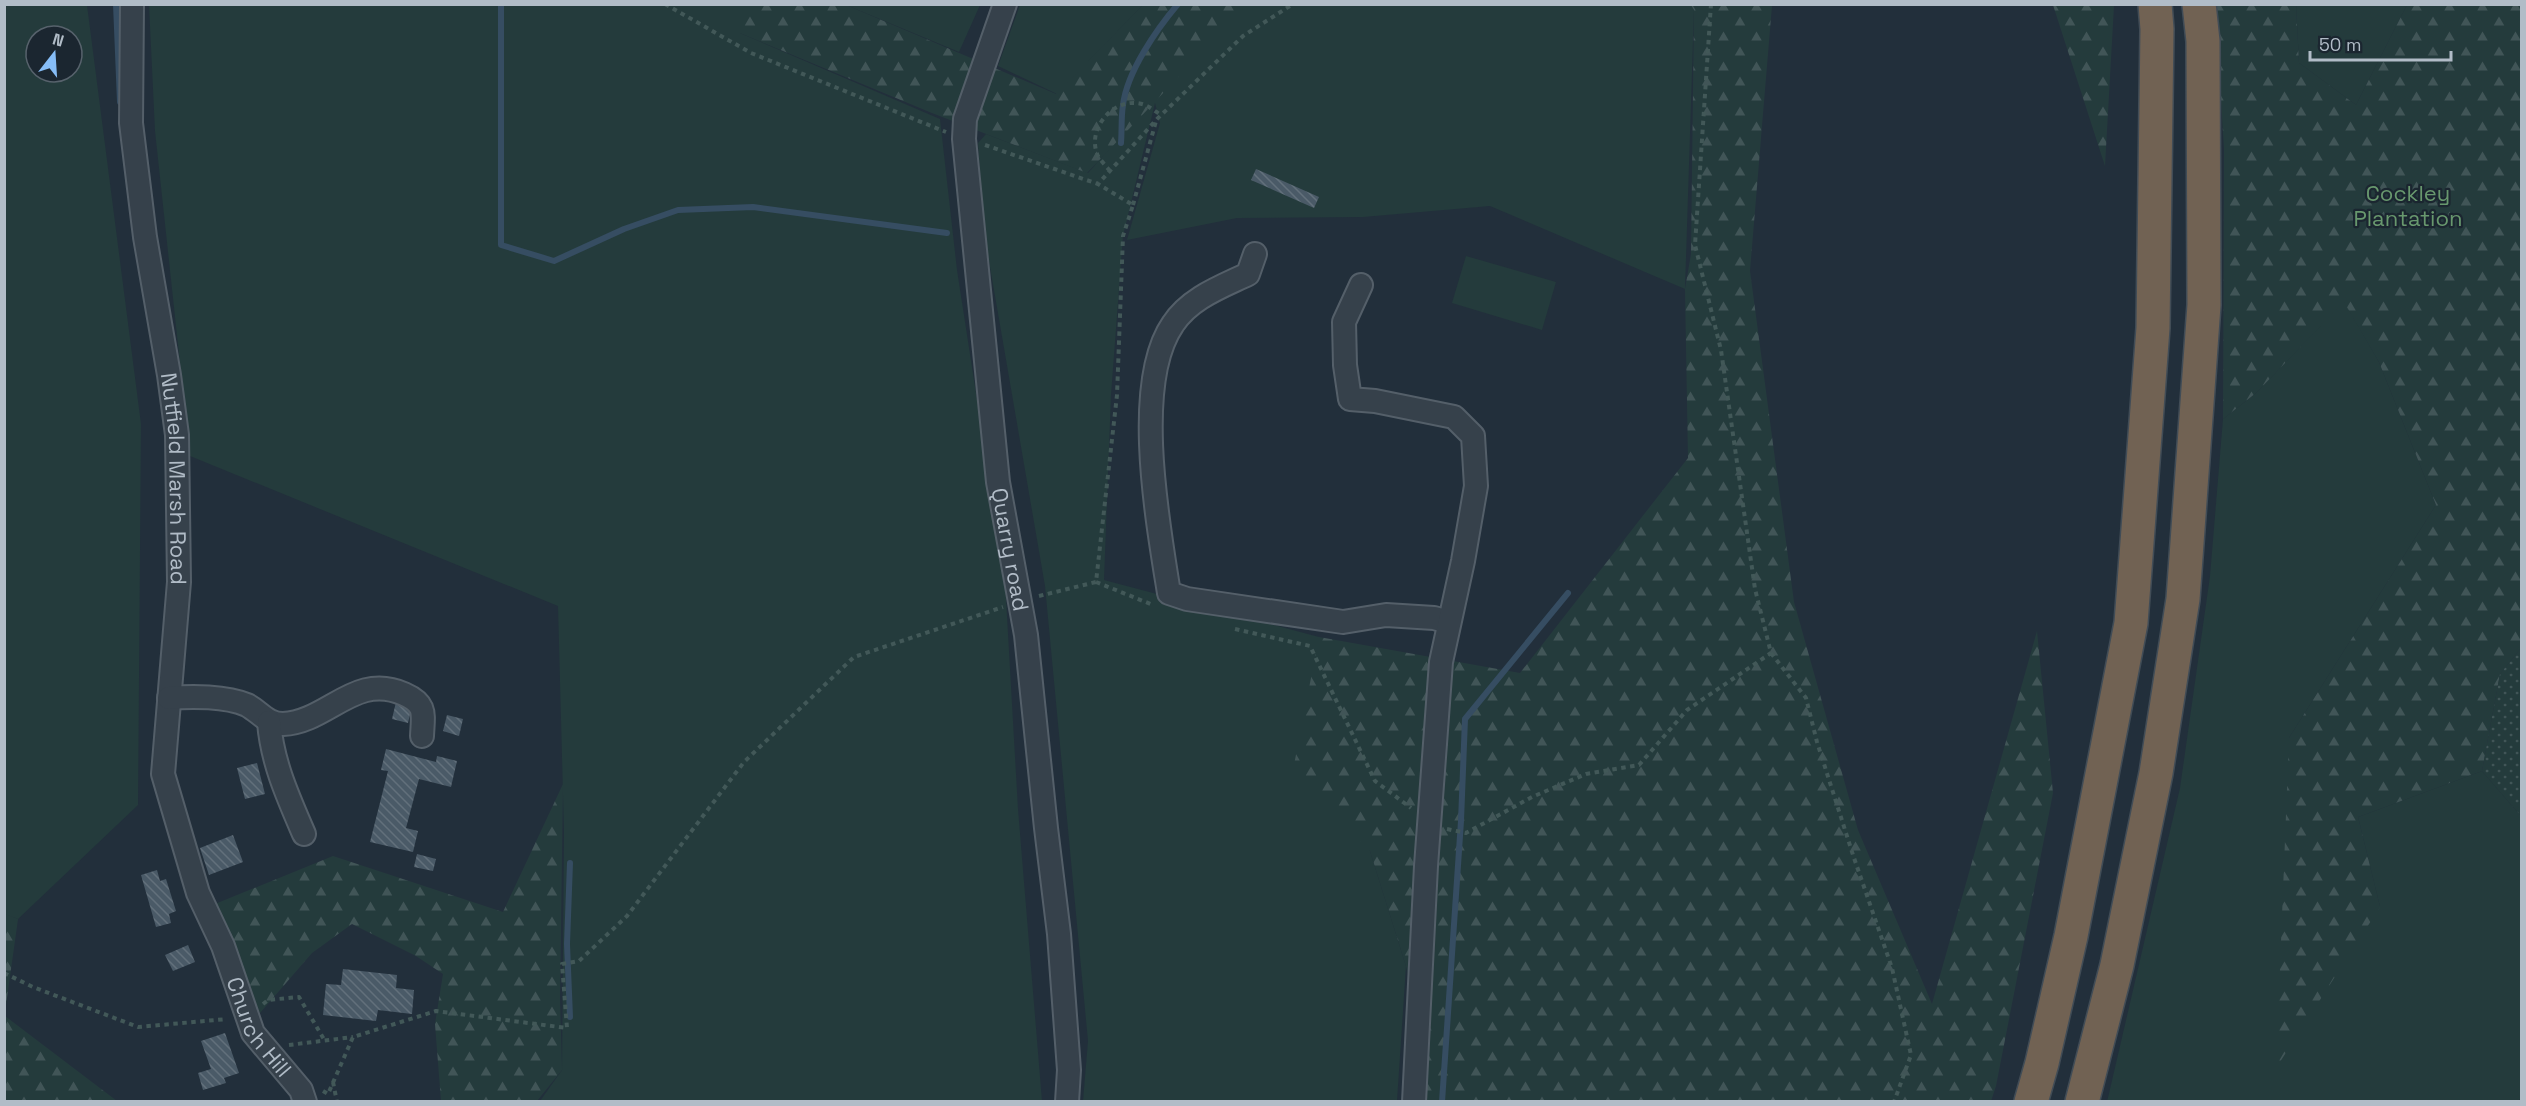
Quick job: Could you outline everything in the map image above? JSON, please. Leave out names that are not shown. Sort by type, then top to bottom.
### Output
[{"type":"highway","points":[[2031,1101],[2042,1064],[2071,936],[2131,623],[2153,328],[2157,29],[2155,4]]},
{"type":"highway","points":[[2082,1101],[2117,965],[2151,796],[2183,599],[2204,305],[2203,41],[2199,4]]},
{"type":"street","name":"Nutfield Marsh Road","points":[[132,4],[131,123],[145,237],[177,435],[178,582],[163,774],[198,893],[223,946]]},
{"type":"street","name":"Quarry road","points":[[1005,4],[965,119],[964,139],[998,482],[1020,601],[1060,946],[1068,1059],[1067,1101]]},
{"type":"street","points":[[1255,254],[1248,274],[1199,297],[1173,324],[1154,367],[1150,430],[1157,518],[1168,593],[1187,599],[1342,622],[1386,615],[1434,618],[1449,622]]},
{"type":"street","points":[[1361,285],[1344,322],[1345,364],[1350,399],[1375,401],[1454,417],[1473,435],[1476,486],[1441,662],[1429,826],[1414,1101]]},
{"type":"street","points":[[169,698],[198,695],[247,705],[269,722],[282,724],[295,722],[363,690],[380,688],[417,700],[422,707],[422,736]]},
{"type":"street","points":[[269,722],[271,747],[279,773],[304,834]]},
{"type":"street","name":"Church Hill","points":[[223,946],[253,1033],[301,1090],[312,1096]]},
{"type":"path","points":[[1711,4],[1695,245],[1721,350],[1755,589],[1771,653],[1806,698],[1838,810],[1892,968],[1911,1055],[1894,1101]]},
{"type":"path","points":[[1110,171],[1097,154],[1095,134],[1105,115],[1123,104],[1143,104],[1161,115]]},
{"type":"path","points":[[1095,582],[1117,395],[1123,236],[1157,119]]},
{"type":"path","points":[[1098,184],[1133,205]]},
{"type":"path","points":[[266,1048],[353,1037],[436,1011],[567,1028],[562,964],[579,961],[627,916],[744,762],[854,657],[1020,601],[1095,582],[1160,607]]},
{"type":"path","points":[[1228,627],[1310,646],[1375,780],[1414,809],[1429,826],[1466,832],[1532,797],[1586,774],[1639,765],[1687,710],[1771,653]]},
{"type":"path","points":[[4,973],[33,987],[138,1027],[248,1017],[268,1000],[299,997],[325,1041]]},
{"type":"path","points":[[312,1096],[328,1094],[353,1037]]},
{"type":"path","points":[[333,1082],[337,1101]]},
{"type":"green space","points":[[1691,4],[1694,10],[1685,289],[1490,206],[1363,217],[1237,218],[1127,240],[1160,123],[1155,103],[1123,236],[1111,395],[1104,580],[1319,637],[1370,851],[1406,966],[1397,1101],[1083,1101],[1088,1041],[1045,586],[984,232],[978,143],[986,134],[1088,173],[1235,5]]},
{"type":"green space","points":[[4,5],[87,5],[141,424],[138,805],[18,919],[4,914]]},
{"type":"green space","points":[[149,5],[744,5],[740,33],[940,119],[957,270],[1005,581],[1018,809],[1042,1101],[540,1101],[562,1070],[564,832],[558,606],[190,456],[155,131]]},
{"type":"green space","points":[[743,5],[846,5],[1056,94],[1143,5],[1247,5],[1087,173],[932,113],[740,33],[737,25]]},
{"type":"green space","points":[[846,5],[980,5],[959,52]]},
{"type":"green space","points":[[1020,5],[1143,5],[1057,94],[998,66]]},
{"type":"green space","points":[[1691,5],[1772,5],[1750,271],[1794,602],[1858,830],[1932,1004],[2037,631],[2053,793],[1996,1086],[1991,1101],[1419,1101],[1420,1026],[1406,966],[1370,851],[1293,770],[1319,637],[1520,673],[1688,458],[1685,289],[1691,254],[1694,10]]},
{"type":"green space","points":[[2053,5],[2114,5],[2105,166]]},
{"type":"green space","name":"Cockley Plantation","points":[[2215,5],[2296,5],[2299,63],[2356,105],[2407,5],[2521,5],[2521,648],[2500,674],[2482,771],[2358,817],[2380,907],[2276,1068],[2289,738],[2436,505],[2379,362],[2344,302],[2256,393],[2223,419],[2224,149]]},
{"type":"green space","points":[[2296,5],[2407,5],[2356,105],[2299,63]]},
{"type":"green space","points":[[1466,256],[1556,282],[1542,330],[1452,303]]},
{"type":"green space","points":[[2344,301],[2379,362],[2436,505],[2289,738],[2380,907],[2358,817],[2482,771],[2521,816],[2521,1098],[2517,1102],[2107,1102],[2180,788],[2210,576],[2223,419],[2256,393]]},
{"type":"green space","points":[[2521,648],[2521,816],[2482,771],[2500,674]]},
{"type":"green space","points":[[563,784],[560,998],[562,1070],[537,1101],[441,1101],[435,1024],[443,974],[416,956],[352,924],[312,953],[260,1013],[215,904],[333,856],[503,912]]},
{"type":"green space","points":[[5,914],[18,919],[5,1012]]},
{"type":"green space","points":[[5,1016],[117,1101],[5,1101]]},
{"type":"building","points":[[1256,169],[1319,197],[1314,208],[1251,180]]},
{"type":"building","points":[[396,702],[412,706],[408,723],[392,719]]},
{"type":"building","points":[[447,715],[463,719],[459,736],[443,731]]},
{"type":"building","points":[[386,749],[436,762],[437,756],[457,761],[451,787],[419,779],[406,828],[418,831],[413,852],[370,842],[388,771],[381,770]]},
{"type":"building","points":[[257,763],[265,794],[245,799],[237,768]]},
{"type":"building","points":[[233,835],[243,862],[209,875],[200,848]]},
{"type":"building","points":[[417,854],[436,859],[433,871],[414,867]]},
{"type":"building","points":[[157,870],[160,881],[166,879],[176,911],[169,914],[171,923],[156,927],[141,875]]},
{"type":"building","points":[[188,945],[195,962],[173,971],[165,955]]},
{"type":"building","points":[[343,969],[397,975],[396,988],[414,990],[412,1014],[378,1010],[376,1021],[323,1015],[326,984],[341,985]]},
{"type":"building","points":[[225,1033],[239,1073],[224,1078],[226,1083],[203,1090],[198,1073],[211,1069],[201,1041]]},
{"type":"waterway","points":[[116,4],[120,102]]},
{"type":"waterway","points":[[501,4],[501,245],[554,261],[624,229],[678,210],[753,207],[947,233]]},
{"type":"waterway","points":[[1121,143],[1123,105],[1130,79],[1152,39],[1178,4]]},
{"type":"waterway","points":[[1442,1102],[1461,821],[1465,719],[1568,593]]},
{"type":"waterway","points":[[570,863],[567,944],[570,1017]]}]
